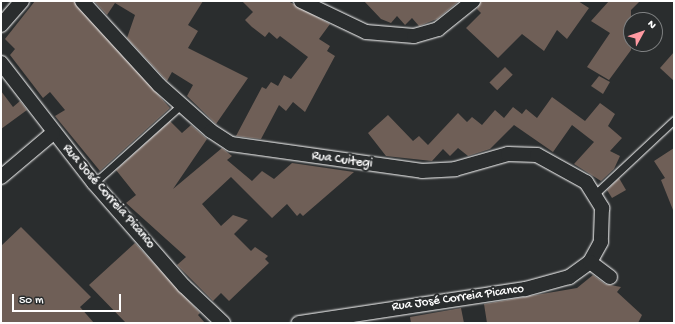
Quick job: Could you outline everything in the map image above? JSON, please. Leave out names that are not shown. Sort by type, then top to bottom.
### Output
[{"type":"street","points":[[1,25],[22,1]]},
{"type":"street","name":"Rua Cuitegi","points":[[82,1],[181,105],[216,135],[240,147],[422,171],[456,169],[508,154],[524,153],[573,172],[596,193]]},
{"type":"street","points":[[301,1],[366,32],[414,36],[438,29],[472,1]]},
{"type":"street","name":"Rua José Correia Picanco","points":[[1,63],[53,133],[94,183],[184,286],[223,323]]},
{"type":"street","points":[[1,177],[53,133]]},
{"type":"street","name":"Rua José Correia Picanco","points":[[299,323],[525,289],[569,277],[590,262],[601,242],[604,223],[596,193]]},
{"type":"street","points":[[590,262],[610,277]]},
{"type":"lane","points":[[94,183],[181,105]]},
{"type":"lane","points":[[596,193],[674,120]]},
{"type":"building","points":[[35,1],[74,1],[170,108],[100,171],[55,116],[65,110],[50,92],[43,98],[10,55],[15,49],[5,39]]},
{"type":"building","points":[[94,1],[203,1],[188,25],[198,31],[188,48],[248,78],[216,124],[187,96],[193,85],[172,72],[167,81],[127,38],[135,15],[115,3],[107,15]]},
{"type":"building","points":[[242,1],[288,1],[330,24],[319,39],[330,46],[327,51],[335,56],[305,112],[293,102],[286,111],[279,105],[261,139],[236,136],[262,87],[266,89],[271,82],[278,86],[284,75],[291,79],[308,57],[280,36],[277,39],[269,32],[265,37],[252,27],[245,20],[253,12]]},
{"type":"building","points":[[364,1],[459,1],[437,19],[419,26],[412,18],[405,25],[397,16],[391,23],[381,19]]},
{"type":"building","points":[[481,1],[578,1],[589,8],[567,39],[557,30],[544,51],[522,34],[498,58],[466,28],[481,13],[477,9]]},
{"type":"building","points":[[609,1],[640,1],[631,10],[631,12],[623,12],[623,52],[630,52],[609,80],[587,67],[610,33],[591,21]]},
{"type":"building","points":[[674,52],[674,81],[660,68]]},
{"type":"building","points":[[505,67],[513,75],[497,90],[489,83]]},
{"type":"building","points":[[599,76],[610,82],[603,94],[591,86]]},
{"type":"building","points":[[1,91],[13,107],[20,101],[27,110],[1,129]]},
{"type":"building","points":[[552,97],[585,121],[600,103],[615,114],[608,126],[622,138],[610,151],[620,156],[614,169],[601,181],[574,164],[594,142],[572,125],[553,152],[514,125],[490,149],[468,156],[458,148],[450,156],[443,149],[432,161],[386,156],[368,133],[388,115],[413,141],[419,136],[428,145],[458,113],[467,122],[472,117],[482,125],[495,110],[504,118],[513,107],[522,114],[526,109],[537,118]]},
{"type":"building","points":[[170,121],[182,133],[191,125],[207,139],[173,189],[222,148],[232,156],[227,160],[252,181],[262,171],[274,179],[292,163],[354,172],[303,216],[300,213],[297,216],[287,204],[272,218],[231,177],[202,204],[221,226],[233,215],[248,220],[234,234],[251,251],[255,247],[268,256],[265,259],[269,263],[229,301],[221,293],[213,301],[177,265],[186,257],[126,203],[136,195],[116,170]]},
{"type":"building","points":[[674,148],[673,210],[661,180],[665,178],[654,161]]},
{"type":"building","points":[[619,178],[626,190],[612,198],[607,190]]},
{"type":"building","points":[[21,227],[91,297],[80,307],[94,323],[1,323],[1,246]]},
{"type":"building","points":[[135,243],[200,313],[198,315],[205,323],[126,323],[89,285]]},
{"type":"building","points":[[593,275],[605,284],[621,287],[617,292],[642,315],[638,323],[487,323],[484,304],[577,288]]},
{"type":"building","points":[[461,308],[464,323],[411,323],[410,317]]}]
